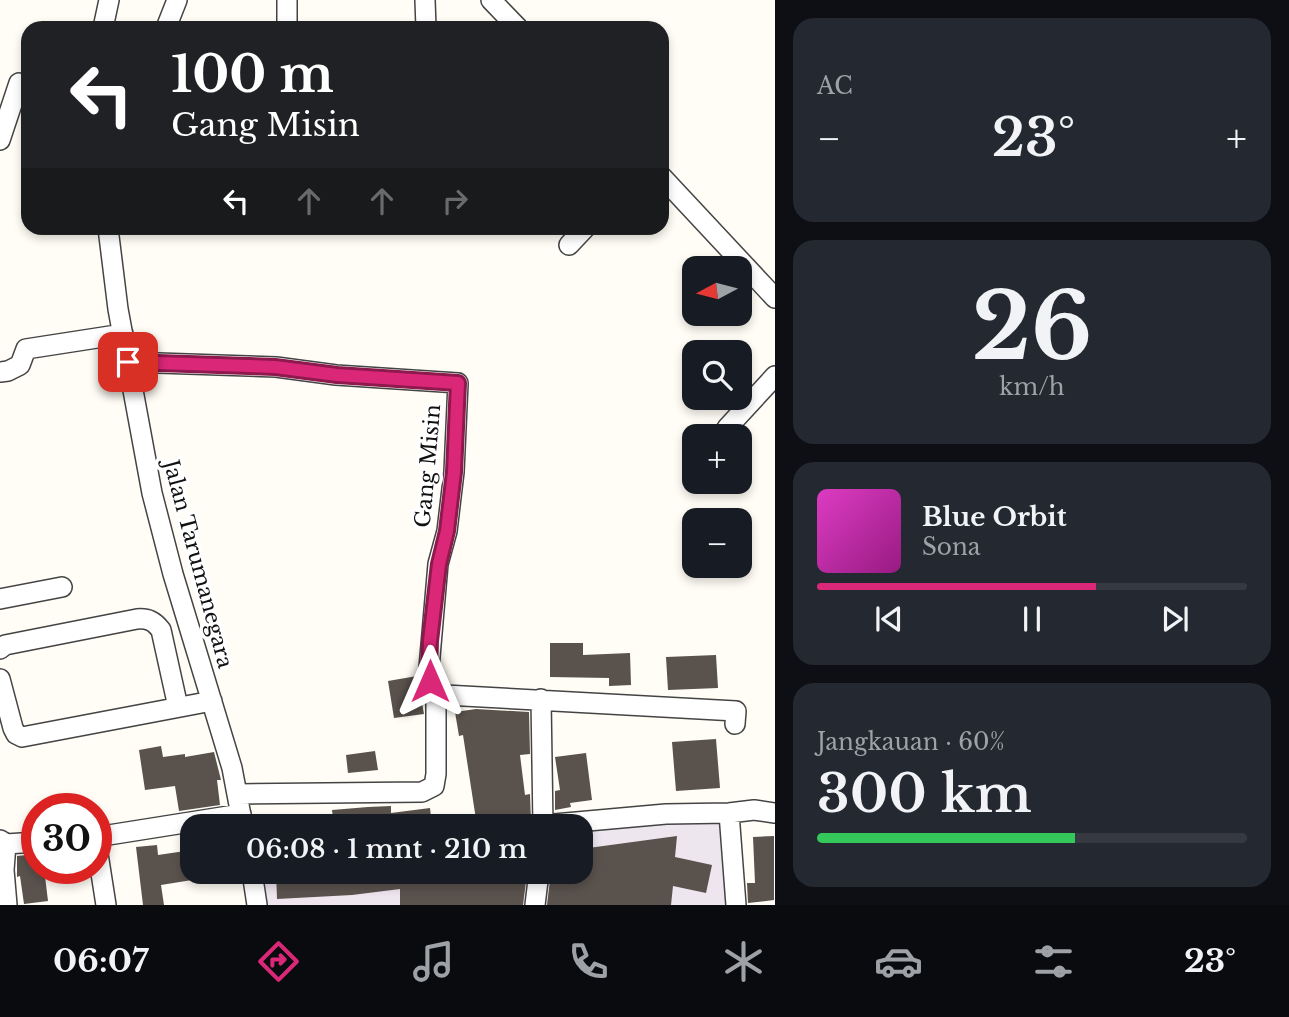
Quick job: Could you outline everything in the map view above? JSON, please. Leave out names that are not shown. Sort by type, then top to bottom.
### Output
[{"type":"street","points":[[104,21],[109,0]]},
{"type":"street","points":[[169,21],[177,0]]},
{"type":"street","points":[[287,0],[287,21]]},
{"type":"street","points":[[425,0],[426,21]]},
{"type":"street","points":[[491,0],[512,21]]},
{"type":"street","points":[[0,140],[16,82]]},
{"type":"street","points":[[669,185],[775,299]]},
{"type":"street","name":"Jalan Tarumanegara","points":[[109,235],[123,334],[161,531],[232,768],[241,814]]},
{"type":"street","points":[[569,245],[578,235]]},
{"type":"street","points":[[0,372],[20,365],[26,349],[123,334]]},
{"type":"street","name":"Gang Misin","points":[[128,362],[275,367],[337,375],[458,383],[454,472],[430,641],[430,681],[436,690]]},
{"type":"street","points":[[731,424],[775,376]]},
{"type":"street","points":[[0,599],[62,587]]},
{"type":"street","points":[[0,649],[5,645],[146,618],[161,630],[178,707]]},
{"type":"street","points":[[0,679],[13,729],[22,737],[212,701]]},
{"type":"street","points":[[238,794],[422,792],[434,786],[436,690],[445,695],[736,711],[735,724]]},
{"type":"street","points":[[541,699],[543,814]]},
{"type":"street","points":[[593,821],[754,810],[775,813]]},
{"type":"street","points":[[729,813],[736,905]]},
{"type":"street","points":[[112,837],[180,828]]},
{"type":"street","points":[[7,905],[3,842],[21,842]]},
{"type":"street","points":[[103,884],[106,905]]},
{"type":"street","points":[[254,884],[257,905]]},
{"type":"street","points":[[535,905],[538,884]]},
{"type":"shaded area","points":[[733,812],[727,905],[266,905],[265,884],[593,884],[593,826]]},
{"type":"building","points":[[550,643],[583,643],[583,655],[630,653],[631,685],[609,686],[609,678],[550,677]]},
{"type":"building","points":[[716,655],[718,688],[668,690],[666,657]]},
{"type":"building","points":[[417,676],[424,714],[394,718],[388,681]]},
{"type":"building","points":[[476,709],[529,712],[530,754],[520,755],[525,795],[530,794],[531,814],[475,814],[463,735],[459,736],[455,712]]},
{"type":"building","points":[[716,739],[720,788],[676,791],[672,742]]},
{"type":"building","points":[[161,746],[163,757],[185,754],[185,757],[214,752],[221,780],[217,780],[220,805],[179,811],[175,786],[145,790],[139,750]]},
{"type":"building","points":[[375,751],[378,770],[348,773],[346,755]]},
{"type":"building","points":[[586,753],[592,800],[570,803],[571,807],[555,810],[555,791],[560,790],[555,757]]},
{"type":"building","points":[[391,806],[391,813],[430,808],[431,814],[332,814],[332,810]]},
{"type":"building","points":[[677,836],[675,857],[712,865],[706,893],[673,886],[671,905],[547,905],[550,884],[593,884],[593,847]]},
{"type":"building","points":[[774,836],[774,900],[748,903],[747,883],[755,883],[753,837]]},
{"type":"building","points":[[157,845],[158,855],[180,852],[180,882],[161,885],[164,905],[143,905],[136,847]]},
{"type":"building","points":[[17,856],[21,856],[21,883],[20,876],[17,877]]},
{"type":"building","points":[[21,884],[46,884],[48,901],[24,904]]},
{"type":"building","points":[[276,884],[526,884],[523,905],[400,905],[400,889],[277,899]]},
{"type":"route","points":[[128,362],[275,367],[337,375],[458,383],[452,494],[439,564],[430,641],[430,681]]}]
